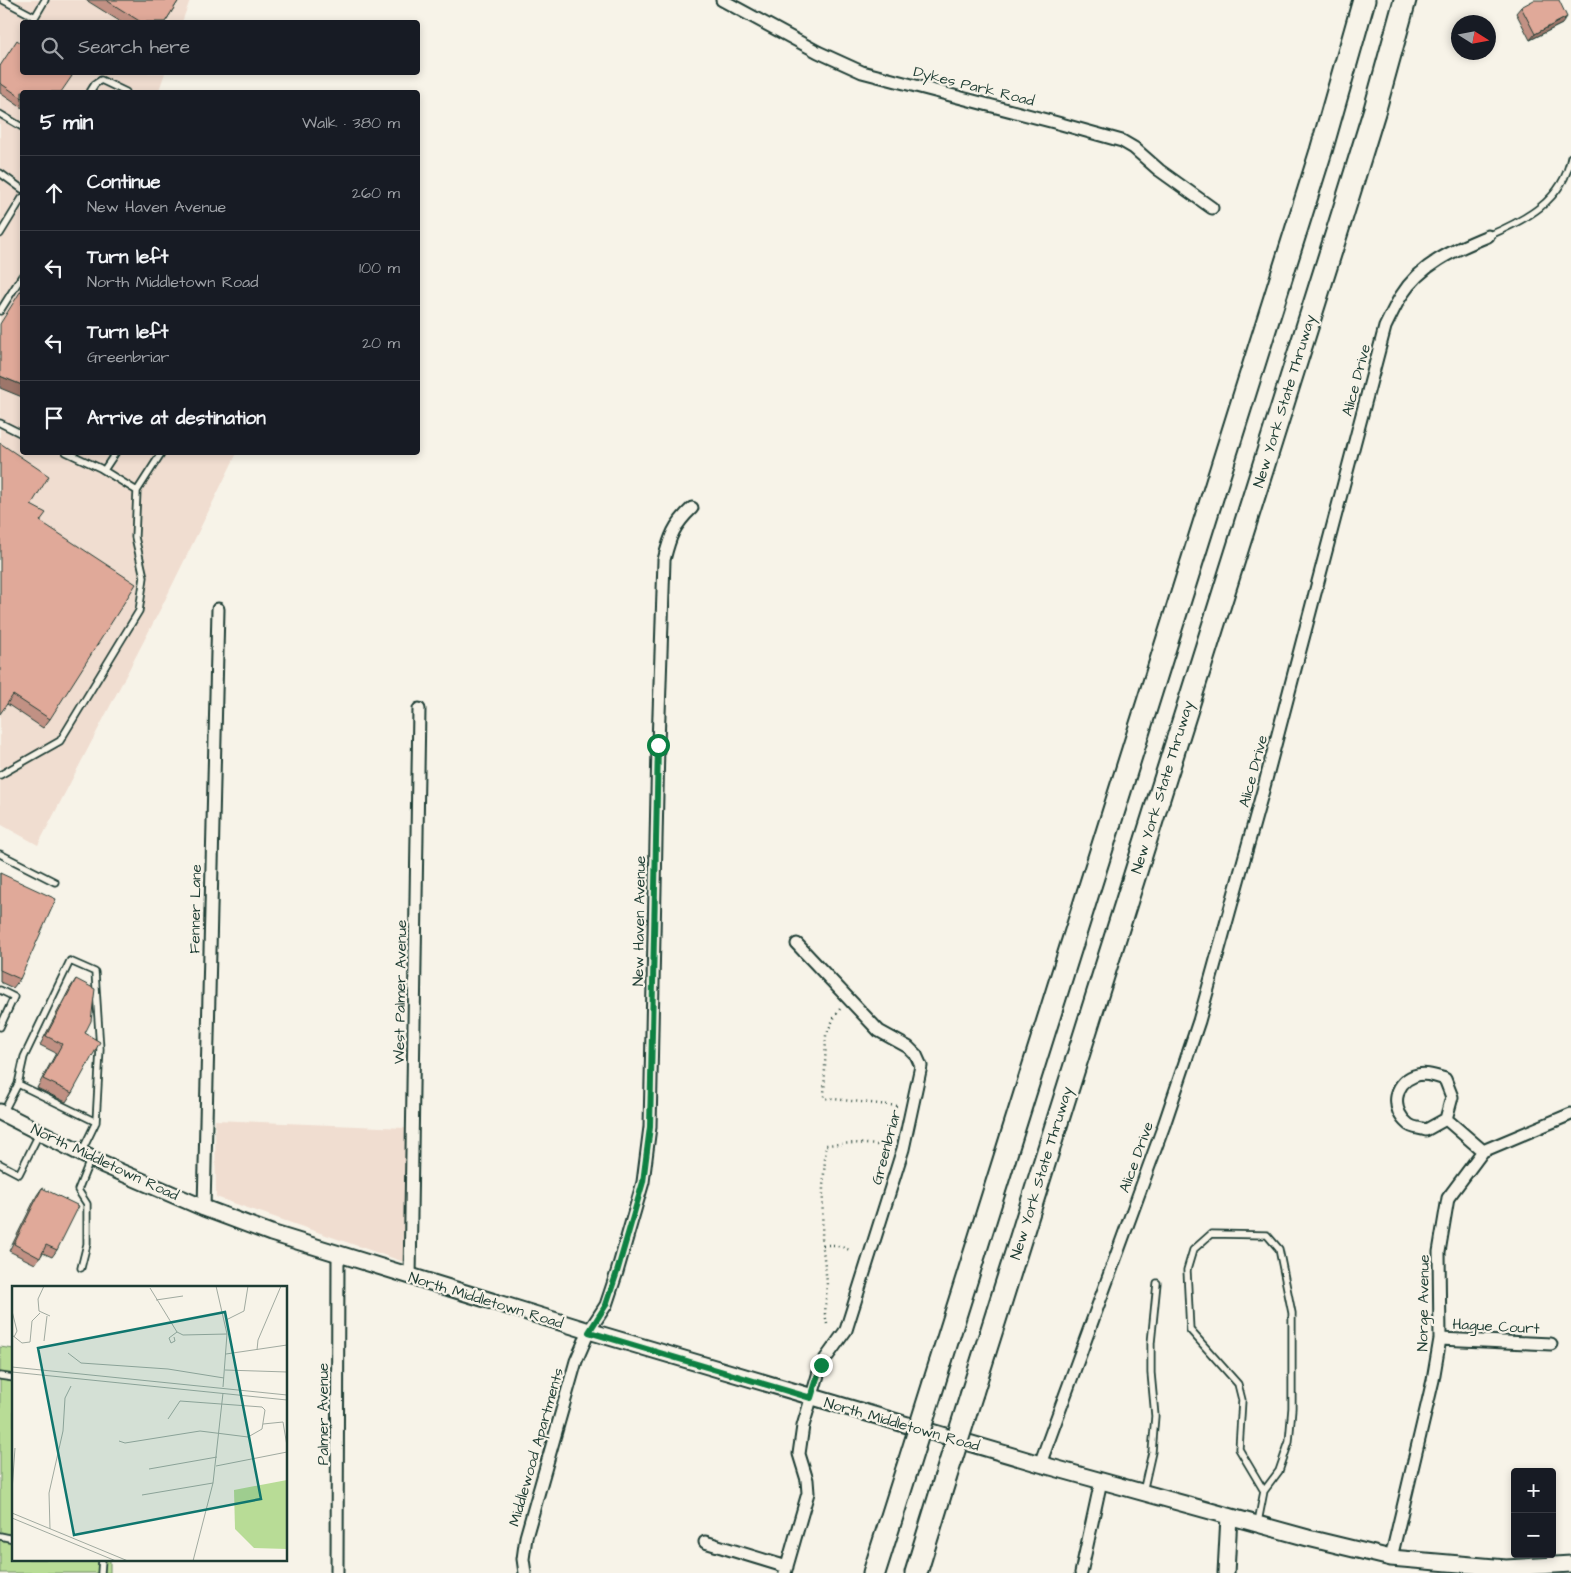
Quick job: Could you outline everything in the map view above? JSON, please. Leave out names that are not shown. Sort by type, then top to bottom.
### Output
[{"type":"highway","points":[[874,1573],[1321,152],[1364,0]]},
{"type":"highway","name":"New York State Thruway","points":[[916,1573],[1345,207],[1375,109],[1405,0]]},
{"type":"street","name":"Dykes Park Road","points":[[722,0],[818,52],[862,72],[1122,141],[1134,148],[1160,170],[1212,208]]},
{"type":"street","name":"Alice Drive","points":[[1040,1464],[1164,1125],[1199,1021],[1264,787],[1385,327],[1402,296],[1421,272],[1446,254],[1488,236]]},
{"type":"street","name":"New Haven Avenue","points":[[589,1332],[606,1305],[617,1272],[643,1182],[650,1127],[664,560],[671,534],[680,519],[692,508]]},
{"type":"street","name":"Fenner Lane","points":[[204,1208],[218,609]]},
{"type":"street","name":"West Palmer Avenue","points":[[410,1277],[419,708]]},
{"type":"street","name":"Greenbriar","points":[[797,944],[879,1031],[908,1047],[916,1055],[921,1066],[903,1149],[846,1330],[821,1365],[811,1398]]},
{"type":"street","points":[[1428,1074],[1445,1079],[1452,1097],[1446,1119],[1426,1130],[1409,1125],[1398,1113],[1395,1098],[1402,1085],[1414,1076],[1428,1074]]},
{"type":"street","name":"North Middletown Road","points":[[1,1113],[86,1155],[204,1208],[271,1233],[589,1332],[1040,1464],[1308,1538],[1391,1558],[1506,1570],[1571,1564]]},
{"type":"street","points":[[1446,1119],[1483,1151],[1571,1114]]},
{"type":"street","name":"Norge Avenue","points":[[1391,1558],[1434,1380],[1440,1339],[1439,1252],[1448,1198],[1483,1151]]},
{"type":"street","name":"Palmer Avenue","points":[[337,1573],[338,1254]]},
{"type":"street","name":"Middlewood Apartments","points":[[525,1573],[523,1560],[526,1538],[576,1360],[589,1332]]},
{"type":"street","name":"Hague Court","points":[[1440,1339],[1551,1344]]},
{"type":"street","points":[[706,1542],[786,1570],[808,1493],[800,1454],[800,1441],[811,1398]]},
{"type":"street","points":[[1080,1573],[1101,1481]]},
{"type":"street","points":[[1226,1573],[1229,1516]]},
{"type":"lane","points":[[0,5],[3,0],[35,17],[45,0]]},
{"type":"lane","points":[[91,90],[95,84],[101,80],[122,90]]},
{"type":"lane","points":[[0,114],[20,126]]},
{"type":"lane","name":"Alice Drive","points":[[1488,236],[1515,224],[1545,204],[1563,183],[1571,158]]},
{"type":"lane","points":[[0,174],[20,187]]},
{"type":"lane","points":[[0,234],[20,201]]},
{"type":"lane","points":[[0,311],[20,279]]},
{"type":"lane","points":[[0,423],[20,433]]},
{"type":"lane","points":[[72,455],[104,470],[137,491]]},
{"type":"lane","points":[[104,470],[114,455]]},
{"type":"lane","points":[[0,775],[60,741],[139,611],[144,576],[135,537],[137,491],[160,455]]},
{"type":"lane","points":[[0,854],[55,882]]},
{"type":"lane","points":[[1,1113],[18,1084],[24,1057],[70,961],[96,972],[100,1049],[96,1122],[78,1190],[88,1204],[87,1244],[81,1268]]},
{"type":"lane","points":[[0,990],[14,997],[0,1027]]},
{"type":"lane","points":[[18,1084],[96,1122]]},
{"type":"lane","points":[[0,1164],[19,1174],[40,1132]]},
{"type":"lane","points":[[1258,1524],[1264,1491],[1279,1472],[1289,1442],[1292,1408],[1292,1313],[1279,1249],[1267,1235],[1211,1234],[1193,1250],[1187,1270],[1190,1330],[1238,1384],[1242,1400],[1239,1449],[1264,1491]]},
{"type":"lane","points":[[1143,1492],[1152,1452],[1156,1416],[1151,1373],[1151,1353],[1157,1283]]},
{"type":"lane","points":[[101,1573],[102,1560]]},
{"type":"path","points":[[848,998],[834,1018],[826,1035],[824,1098],[912,1109]]},
{"type":"path","points":[[827,1324],[825,1314],[827,1282],[823,1245],[823,1187],[826,1145],[854,1143],[903,1149]]},
{"type":"path","points":[[823,1245],[835,1245],[850,1250]]},
{"type":"shaded area","points":[[0,0],[190,0],[183,20],[20,20],[20,75],[164,75],[159,90],[20,90],[20,455],[236,455],[163,604],[38,845],[0,824]]},
{"type":"shaded area","points":[[215,1120],[405,1128],[404,1262],[216,1197]]},
{"type":"green space","points":[[0,1347],[12,1349],[12,1560],[110,1560],[110,1573],[0,1573]]},
{"type":"building","points":[[106,0],[179,0],[166,20],[138,20]]},
{"type":"building","points":[[1534,0],[1559,0],[1567,17],[1535,34],[1521,7]]},
{"type":"building","points":[[17,40],[20,42],[20,75],[72,76],[62,90],[20,90],[20,97],[0,83],[0,66]]},
{"type":"building","points":[[20,292],[20,384],[0,376],[0,324]]},
{"type":"building","points":[[0,443],[49,476],[31,505],[46,513],[40,521],[136,584],[50,719],[13,695],[0,714]]},
{"type":"building","points":[[0,873],[56,899],[20,979],[0,970]]},
{"type":"building","points":[[76,979],[95,989],[91,1021],[85,1033],[100,1042],[72,1093],[43,1079],[62,1044],[46,1036]]},
{"type":"building","points":[[42,1188],[79,1206],[57,1250],[46,1245],[40,1258],[14,1244]]},
{"type":"route","points":[[658,745],[650,1127],[643,1182],[617,1272],[606,1305],[589,1332],[811,1398],[821,1365]]}]
